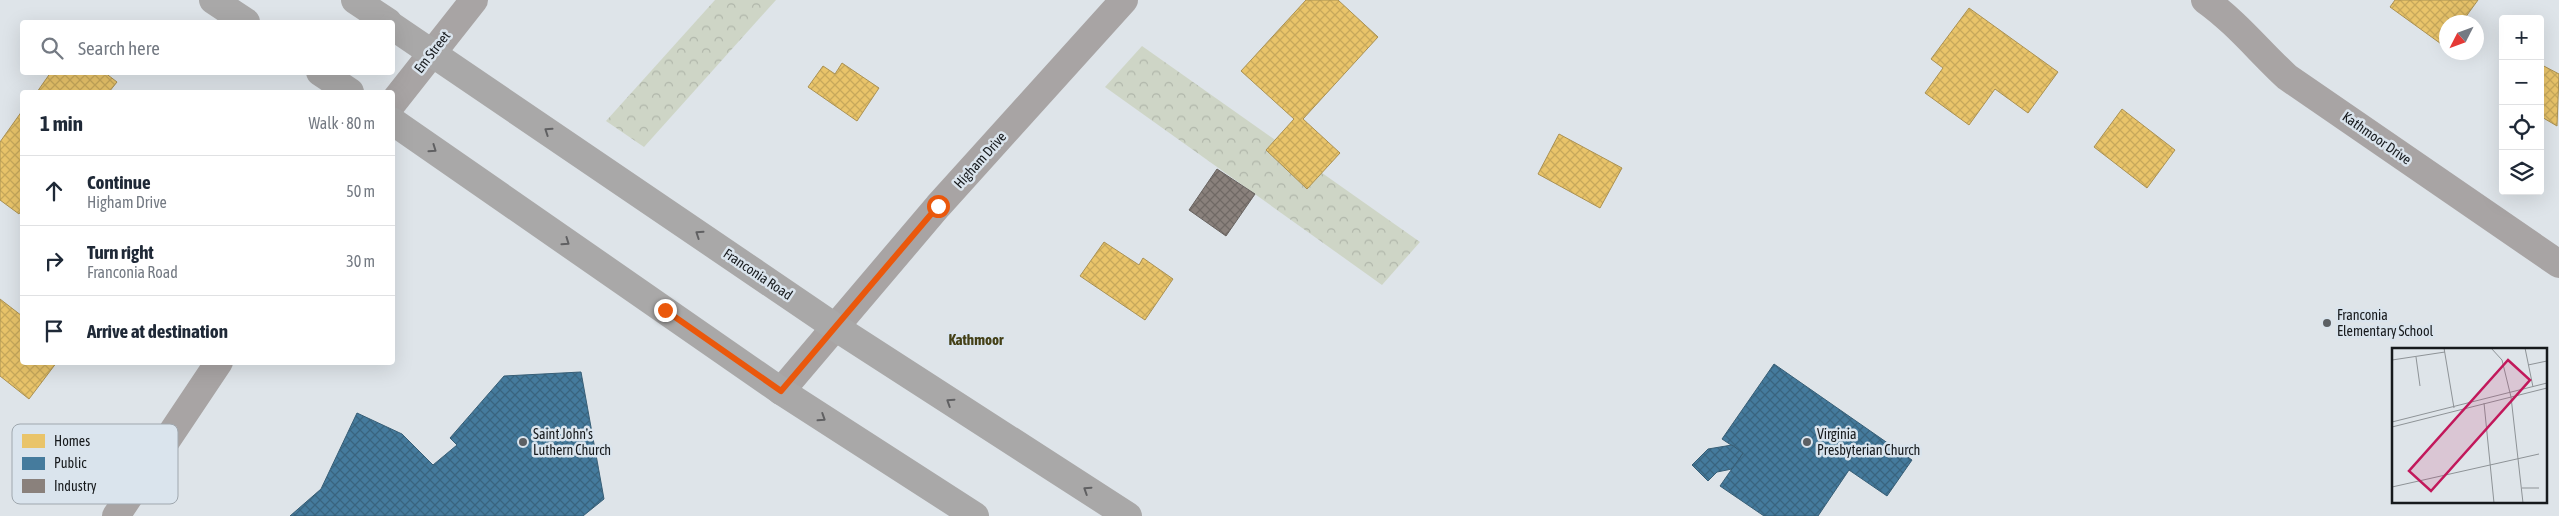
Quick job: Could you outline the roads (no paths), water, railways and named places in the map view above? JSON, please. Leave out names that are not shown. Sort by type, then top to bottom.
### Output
[{"type":"main road","points":[[213,0],[243,20]]},
{"type":"main road","points":[[355,0],[385,20]]},
{"type":"main road","name":"Franconia Road","points":[[395,28],[835,327],[1128,516]]},
{"type":"main road","points":[[324,75],[347,90]]},
{"type":"main road","points":[[395,123],[781,391],[975,516]]},
{"type":"street","name":"Em Street","points":[[395,100],[431,52],[474,0]]},
{"type":"street","name":"Higham Drive","points":[[781,391],[938,206],[1124,0]]},
{"type":"street","name":"Kathmoor Drive","points":[[2205,0],[2238,26],[2262,54],[2287,77],[2559,264]]},
{"type":"street","points":[[178,424],[217,365]]},
{"type":"street","points":[[116,516],[124,504]]},
{"type":"place","name":"Franconia Elementary School","points":[[2327,323]]},
{"type":"place","name":"Saint John's Luthern Church","points":[[523,442]]},
{"type":"place","name":"Virginia Presbyterian Church","points":[[1807,442]]},
{"type":"district","name":"Kathmoor","points":[[976,340]]}]
